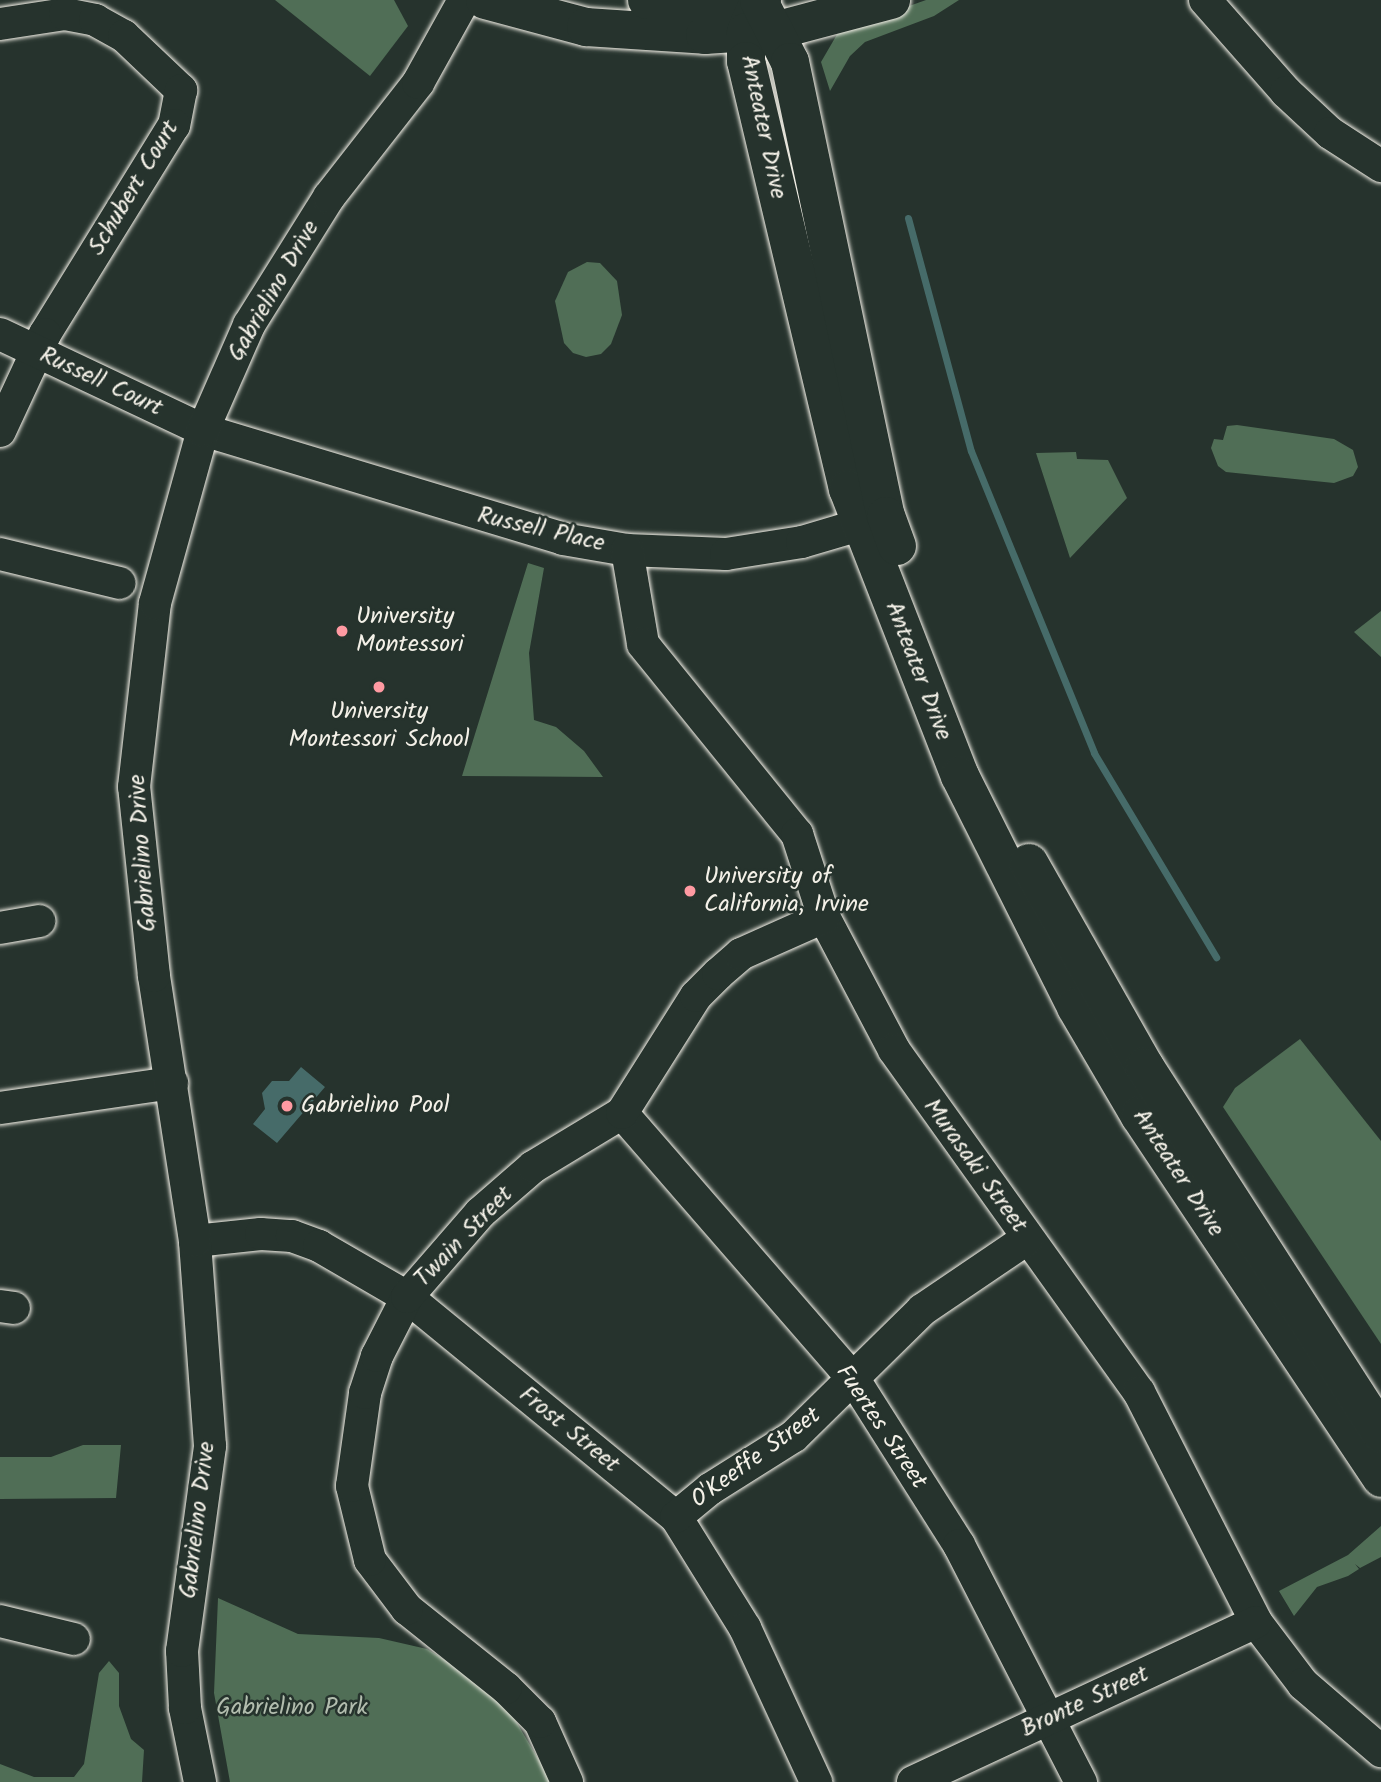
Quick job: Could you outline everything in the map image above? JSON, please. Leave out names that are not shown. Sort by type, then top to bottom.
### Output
[{"type":"main road","points":[[485,0],[586,27],[705,35],[761,16],[891,0]]},
{"type":"main road","points":[[647,0],[761,16]]},
{"type":"main road","name":"Anteater Drive","points":[[761,16],[746,61],[848,489],[876,520],[1010,832],[1172,1107],[1381,1433]]},
{"type":"main road","name":"Anteater Drive","points":[[876,520],[937,722],[1010,879],[1140,1116],[1381,1478]]},
{"type":"main road","points":[[1010,879],[1038,908],[1149,1091],[1172,1107]]},
{"type":"street","name":"Gabrielino Drive","points":[[200,1782],[185,1708],[181,1651],[210,1446],[195,1241],[154,976],[134,787],[155,603],[203,430],[249,325],[288,257],[357,159],[418,83],[464,0]]},
{"type":"street","points":[[1205,0],[1286,92],[1330,133],[1381,166]]},
{"type":"street","name":"Schubert Court","points":[[0,24],[65,14],[94,20],[124,36],[181,90],[174,125],[36,352],[0,431]]},
{"type":"street","name":"Russell Court","points":[[0,334],[203,430]]},
{"type":"street","name":"Russell Place","points":[[203,430],[496,522],[627,550],[726,554],[802,542],[876,520]]},
{"type":"street","name":"Murasaki Street","points":[[627,550],[643,643],[797,834],[824,917],[894,1050],[1139,1392],[1256,1622],[1303,1684],[1381,1751]]},
{"type":"street","points":[[0,554],[120,583]]},
{"type":"street","name":"Twain Street","points":[[567,1782],[540,1722],[506,1688],[407,1609],[383,1581],[362,1538],[352,1486],[357,1431],[377,1356],[407,1297],[480,1213],[533,1167],[622,1113],[696,996],[718,974],[741,954],[824,917]]},
{"type":"street","points":[[0,928],[38,920]]},
{"type":"street","points":[[0,1108],[172,1083]]},
{"type":"street","name":"Fuertes Street","points":[[622,1113],[855,1381],[959,1545],[1082,1782]]},
{"type":"street","name":"Frost Street","points":[[195,1241],[261,1234],[292,1236],[407,1297],[676,1517],[745,1628],[816,1782]]},
{"type":"street","name":"O'Keeffe Street","points":[[676,1517],[710,1489],[794,1436],[855,1381],[878,1350],[922,1310],[1027,1239]]},
{"type":"street","points":[[0,1621],[74,1639]]},
{"type":"street","name":"Bronte Street","points":[[913,1782],[1256,1622]]},
{"type":"green space","points":[[275,0],[394,0],[408,26],[370,76]]},
{"type":"green space","points":[[926,0],[959,0],[934,16],[865,42],[850,56],[830,91],[821,62],[839,31]]},
{"type":"green space","points":[[587,262],[600,263],[617,281],[622,315],[611,344],[601,354],[586,357],[573,353],[564,343],[555,301],[568,272]]},
{"type":"green space","points":[[1237,425],[1334,439],[1353,450],[1358,467],[1353,476],[1334,483],[1226,472],[1218,466],[1211,448],[1214,439],[1223,440],[1227,426]]},
{"type":"green space","points":[[1076,452],[1077,459],[1108,460],[1127,498],[1070,558],[1036,453]]},
{"type":"green space","points":[[528,563],[544,568],[529,653],[534,720],[556,727],[584,751],[603,777],[462,776]]},
{"type":"green space","points":[[1381,611],[1381,657],[1354,632]]},
{"type":"green space","points":[[1300,1039],[1381,1141],[1381,1344],[1223,1107],[1235,1088]]},
{"type":"green space","points":[[83,1445],[121,1445],[116,1498],[0,1499],[0,1457],[51,1457]]},
{"type":"green space","points":[[1381,1526],[1381,1557],[1360,1568],[1355,1564],[1359,1569],[1348,1576],[1317,1587],[1294,1616],[1279,1591],[1348,1555]]},
{"type":"green space","name":"Gabrielino Park","points":[[218,1598],[298,1634],[379,1638],[427,1649],[466,1673],[511,1713],[552,1782],[230,1782],[214,1693]]},
{"type":"green space","points":[[109,1661],[119,1673],[119,1706],[131,1739],[144,1750],[142,1782],[0,1782],[0,1764],[34,1777],[74,1777],[84,1764],[99,1673]]},
{"type":"water","name":"Gabrielino Pool","points":[[301,1067],[325,1087],[277,1143],[253,1124],[265,1109],[262,1093],[272,1081],[289,1081]]},
{"type":"waterway","points":[[908,218],[971,451],[1094,753],[1216,957]]},
{"type":"place","name":"University Montessori","points":[[342,631]]},
{"type":"place","name":"University Montessori School","points":[[379,687]]},
{"type":"place","name":"University of California, Irvine","points":[[690,891]]},
{"type":"place","name":"Gabrielino Pool","points":[[287,1106]]}]
